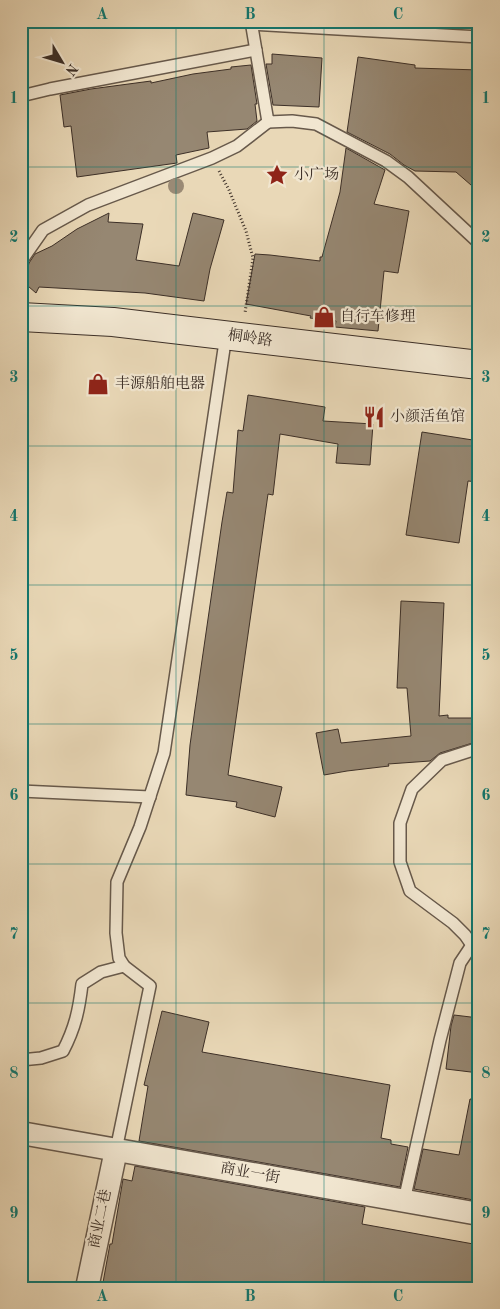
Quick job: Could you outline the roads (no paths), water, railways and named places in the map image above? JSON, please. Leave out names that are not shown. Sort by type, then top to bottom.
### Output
[{"type":"main road","name":"桐岭路","points":[[21,317],[113,322],[479,365]]},
{"type":"street","name":"商业一街","points":[[21,1133],[479,1214]]},
{"type":"street","name":"商业二巷","points":[[87,1288],[116,1150]]},
{"type":"lane","points":[[268,122],[251,22],[479,38]]},
{"type":"lane","points":[[21,96],[256,50]]},
{"type":"lane","points":[[21,267],[22,260],[43,230],[88,205],[212,158],[237,146],[268,122],[292,121],[316,124],[386,161],[408,177],[479,243]]},
{"type":"lane","points":[[116,1150],[150,986],[124,966],[119,958],[116,933],[117,882],[140,827],[164,753],[234,337]]},
{"type":"lane","points":[[404,1201],[460,963],[476,944],[453,923],[410,891],[400,862],[400,823],[412,789],[442,760],[479,748]]},
{"type":"lane","points":[[21,791],[150,797]]},
{"type":"lane","points":[[21,1060],[41,1058],[63,1051],[72,1035],[82,984],[101,972],[124,966]]},
{"type":"place","name":"小广场","points":[[277,175]]},
{"type":"place","name":"自行车修理","points":[[324,317]]},
{"type":"place","name":"丰源船舶电器","points":[[98,384]]},
{"type":"place","name":"小颜活鱼馆","points":[[374,417]]}]
